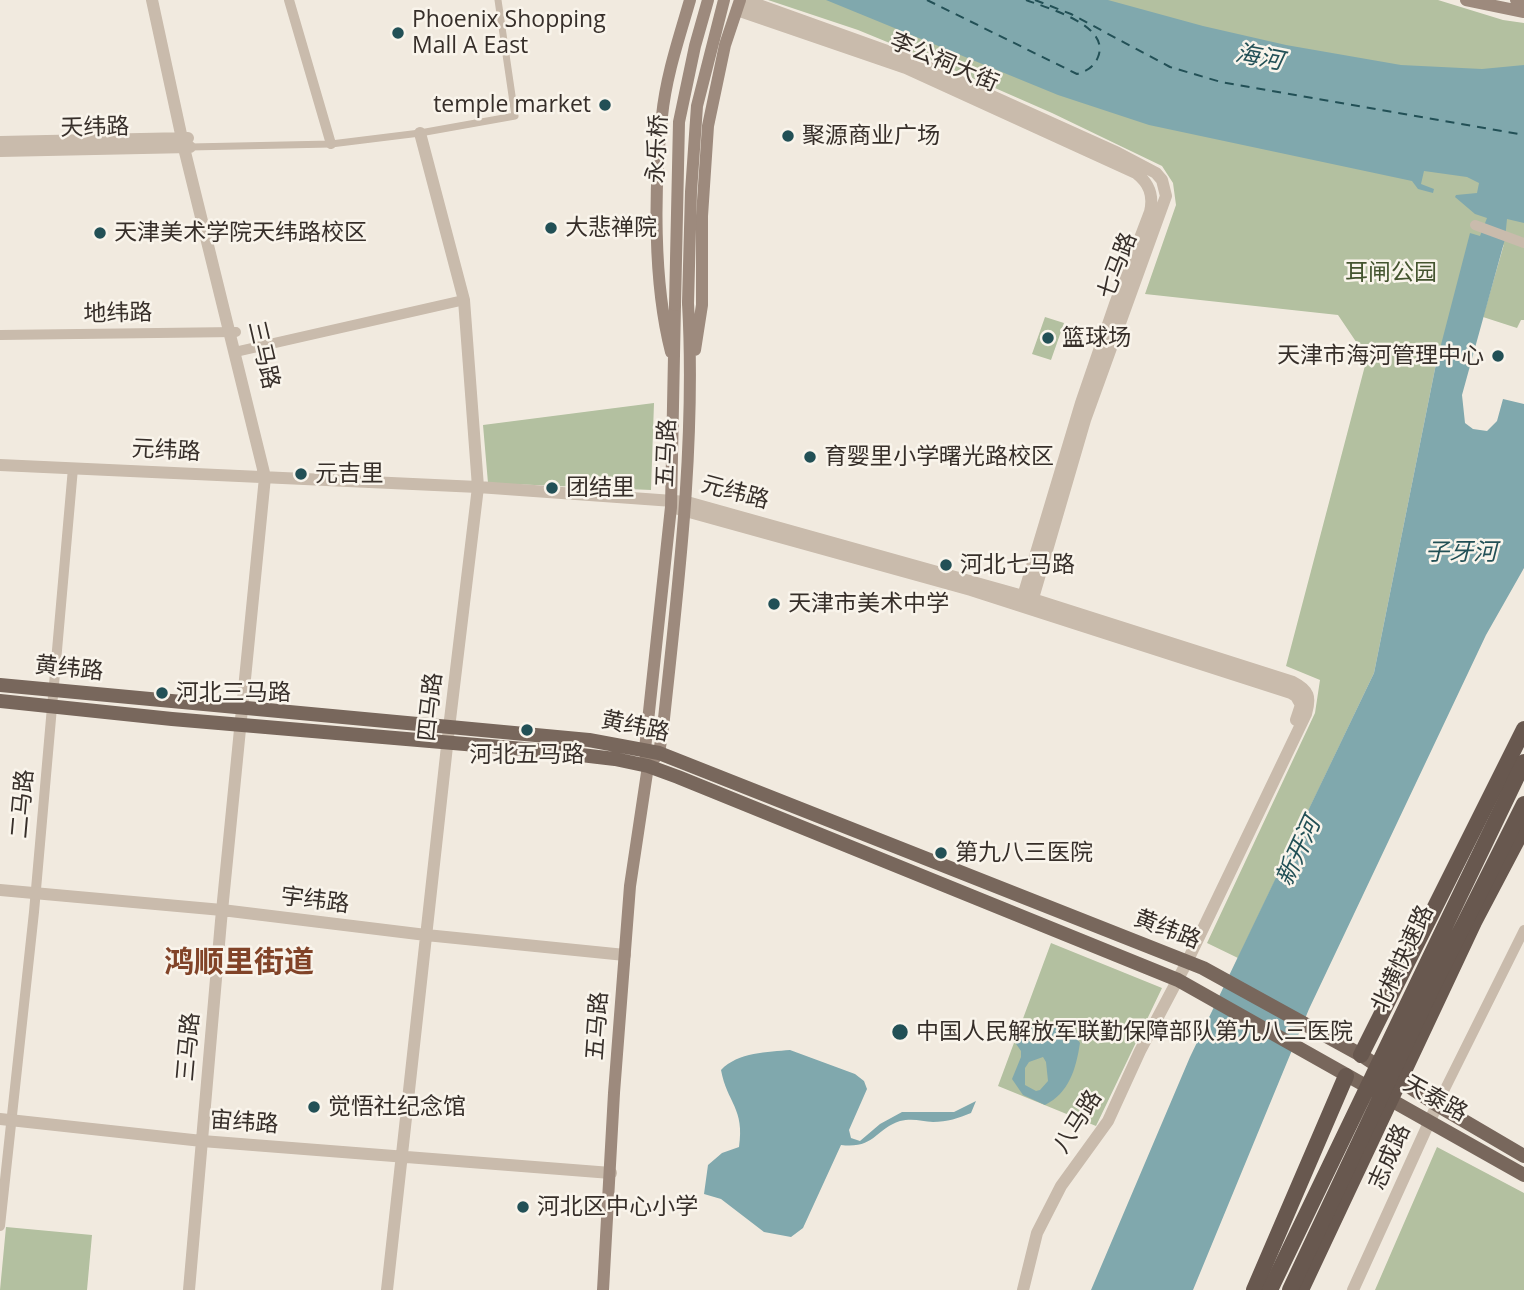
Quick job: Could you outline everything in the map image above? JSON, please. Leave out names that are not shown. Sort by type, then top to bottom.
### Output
[{"type":"highway","points":[[1361,1055],[1524,729]]},
{"type":"highway","name":"北横快速路","points":[[1270,1290],[1524,762]]},
{"type":"highway","name":"北横快速路","points":[[1290,1290],[1430,992],[1524,804]]},
{"type":"highway","points":[[1301,1290],[1474,922],[1524,827]]},
{"type":"highway","points":[[1254,1290],[1346,1076]]},
{"type":"main road","points":[[674,364],[662,317],[657,218],[662,115],[673,59],[690,0]]},
{"type":"main road","name":"李公祠大街","points":[[708,0],[741,3]]},
{"type":"main road","name":"永乐桥","points":[[682,304],[679,122],[688,74],[708,0]]},
{"type":"main road","name":"永乐桥","points":[[682,304],[697,106],[724,0]]},
{"type":"main road","points":[[1466,0],[1524,12]]},
{"type":"main road","points":[[1516,0],[1524,2]]},
{"type":"main road","points":[[692,364],[702,305],[702,216],[708,126],[725,45],[741,3]]},
{"type":"main road","name":"五马路","points":[[652,751],[671,503],[674,364],[682,304]]},
{"type":"main road","name":"五马路","points":[[652,751],[687,506],[692,364],[682,304]]},
{"type":"main road","name":"黄纬路","points":[[0,685],[590,740],[652,751],[1183,960],[1220,977],[1337,1042]]},
{"type":"main road","name":"黄纬路","points":[[0,701],[601,758],[648,766],[1178,980],[1324,1063]]},
{"type":"main road","points":[[648,766],[652,751]]},
{"type":"main road","name":"五马路","points":[[603,1290],[614,1093],[630,886],[648,766]]},
{"type":"main road","name":"天泰路","points":[[1337,1042],[1524,1156]]},
{"type":"main road","name":"天泰路","points":[[1324,1063],[1524,1175]]},
{"type":"street","name":"三马路","points":[[154,0],[186,143],[238,351],[265,482],[222,911],[189,1290]]},
{"type":"street","points":[[289,0],[331,144]]},
{"type":"street","points":[[186,143],[331,144],[420,133],[515,116],[498,0]]},
{"type":"street","name":"李公祠大街","points":[[741,3],[933,69],[1149,167],[1162,180]]},
{"type":"street","name":"李公祠大街","points":[[741,3],[958,90],[1136,173],[1150,190]]},
{"type":"street","name":"四马路","points":[[387,1290],[478,490],[464,300],[420,133]]},
{"type":"street","name":"天纬路","points":[[0,142],[186,143]]},
{"type":"street","name":"天纬路","points":[[0,151],[186,143]]},
{"type":"street","name":"七马路","points":[[1026,602],[1085,420],[1134,280],[1163,207],[1166,196],[1162,180]]},
{"type":"street","name":"七马路","points":[[1026,602],[1082,403],[1115,304],[1150,212],[1150,190]]},
{"type":"street","points":[[1478,226],[1524,243]]},
{"type":"street","points":[[238,351],[464,300]]},
{"type":"street","name":"地纬路","points":[[0,335],[233,332]]},
{"type":"street","name":"元纬路","points":[[0,467],[265,482],[478,490],[671,503],[1026,602],[1304,696]]},
{"type":"street","name":"二马路","points":[[0,1226],[6,1120],[35,893],[73,470]]},
{"type":"street","name":"八马路","points":[[1023,1290],[1037,1233],[1061,1186],[1108,1121],[1140,1051],[1178,980],[1183,960],[1297,718],[1304,696]]},
{"type":"street","name":"宇纬路","points":[[0,890],[625,955]]},
{"type":"street","name":"志成路","points":[[1353,1290],[1437,1105],[1524,930]]},
{"type":"street","name":"宙纬路","points":[[6,1120],[202,1141],[611,1173]]},
{"type":"green space","name":"耳闸公园","points":[[768,0],[1438,0],[1503,20],[1524,23],[1524,320],[1521,320],[1517,328],[1483,317],[1504,244],[1436,364],[1374,673],[1238,958],[1207,943],[1315,713],[1320,680],[1286,666],[1367,358],[1338,315],[1145,294],[1176,205],[1173,183],[1162,166],[1052,113],[931,60],[858,30]]},
{"type":"green space","name":"篮球场","points":[[1045,317],[1064,323],[1051,360],[1032,354]]},
{"type":"green space","points":[[654,403],[651,490],[488,483],[483,425]]},
{"type":"green space","points":[[1051,943],[1162,988],[1096,1126],[998,1086]]},
{"type":"green space","points":[[1437,1147],[1524,1193],[1524,1290],[1375,1290]]},
{"type":"green space","points":[[6,1227],[92,1235],[87,1290],[0,1290]]},
{"type":"water","name":"子牙河","points":[[826,0],[1108,0],[1286,45],[1401,65],[1482,69],[1524,65],[1524,223],[1507,219],[1505,239],[1462,395],[1465,423],[1473,429],[1487,431],[1497,421],[1503,399],[1524,404],[1524,568],[1486,635],[1309,1009],[1193,1290],[1091,1290],[1190,1057],[1374,673],[1436,364],[1470,233],[1480,236],[1487,218],[1475,214],[1455,197],[1477,193],[1479,183],[1467,177],[1424,171],[1421,184],[1434,189],[1433,193],[1418,189],[1412,181],[1149,125],[1058,95]]},
{"type":"water","points":[[1022,1021],[1040,1021],[1062,1026],[1080,1043],[1066,1087],[1045,1105],[1023,1095],[1012,1079],[1021,1057],[1021,1051],[1014,1041]],"holes":[[[1043,1057],[1048,1081],[1040,1090],[1036,1091],[1025,1085],[1025,1068],[1029,1062]]]},
{"type":"water","points":[[790,1050],[855,1074],[864,1081],[867,1089],[849,1130],[851,1138],[860,1141],[880,1124],[902,1112],[954,1112],[976,1101],[971,1113],[957,1118],[938,1122],[900,1121],[861,1144],[841,1145],[803,1228],[791,1237],[764,1232],[721,1199],[704,1194],[708,1165],[722,1153],[739,1147],[738,1114],[721,1070],[745,1056]]},
{"type":"ferry route","points":[[927,0],[1077,74],[1092,66],[1098,57],[1100,46],[1095,36],[1075,20],[1026,0]]},
{"type":"ferry route","points":[[1035,0],[1071,14],[1170,67],[1221,82],[1524,135]]},
{"type":"place","name":"Phoenix Shopping Mall A East","points":[[398,33]]},
{"type":"place","name":"temple market","points":[[605,105]]},
{"type":"place","name":"聚源商业广场","points":[[788,136]]},
{"type":"place","name":"大悲禅院","points":[[551,228]]},
{"type":"place","name":"天津美术学院天纬路校区","points":[[100,233]]},
{"type":"place","name":"篮球场","points":[[1048,338]]},
{"type":"place","name":"天津市海河管理中心","points":[[1498,356]]},
{"type":"place","name":"育婴里小学曙光路校区","points":[[810,457]]},
{"type":"place","name":"元吉里","points":[[301,474]]},
{"type":"place","name":"团结里","points":[[552,488]]},
{"type":"place","name":"河北七马路","points":[[946,565]]},
{"type":"place","name":"天津市美术中学","points":[[774,604]]},
{"type":"place","name":"河北三马路","points":[[162,693]]},
{"type":"place","name":"河北五马路","points":[[527,730]]},
{"type":"place","name":"第九八三医院","points":[[941,853]]},
{"type":"place","name":"中国人民解放军联勤保障部队第九八三医院","points":[[900,1032]]},
{"type":"place","name":"觉悟社纪念馆","points":[[314,1107]]},
{"type":"place","name":"河北区中心小学","points":[[523,1207]]},
{"type":"district","name":"鸿顺里街道","points":[[239,963]]},
{"type":"water label","name":"海河","points":[[1259,58]]},
{"type":"water label","name":"新开河","points":[[1299,852]]}]
